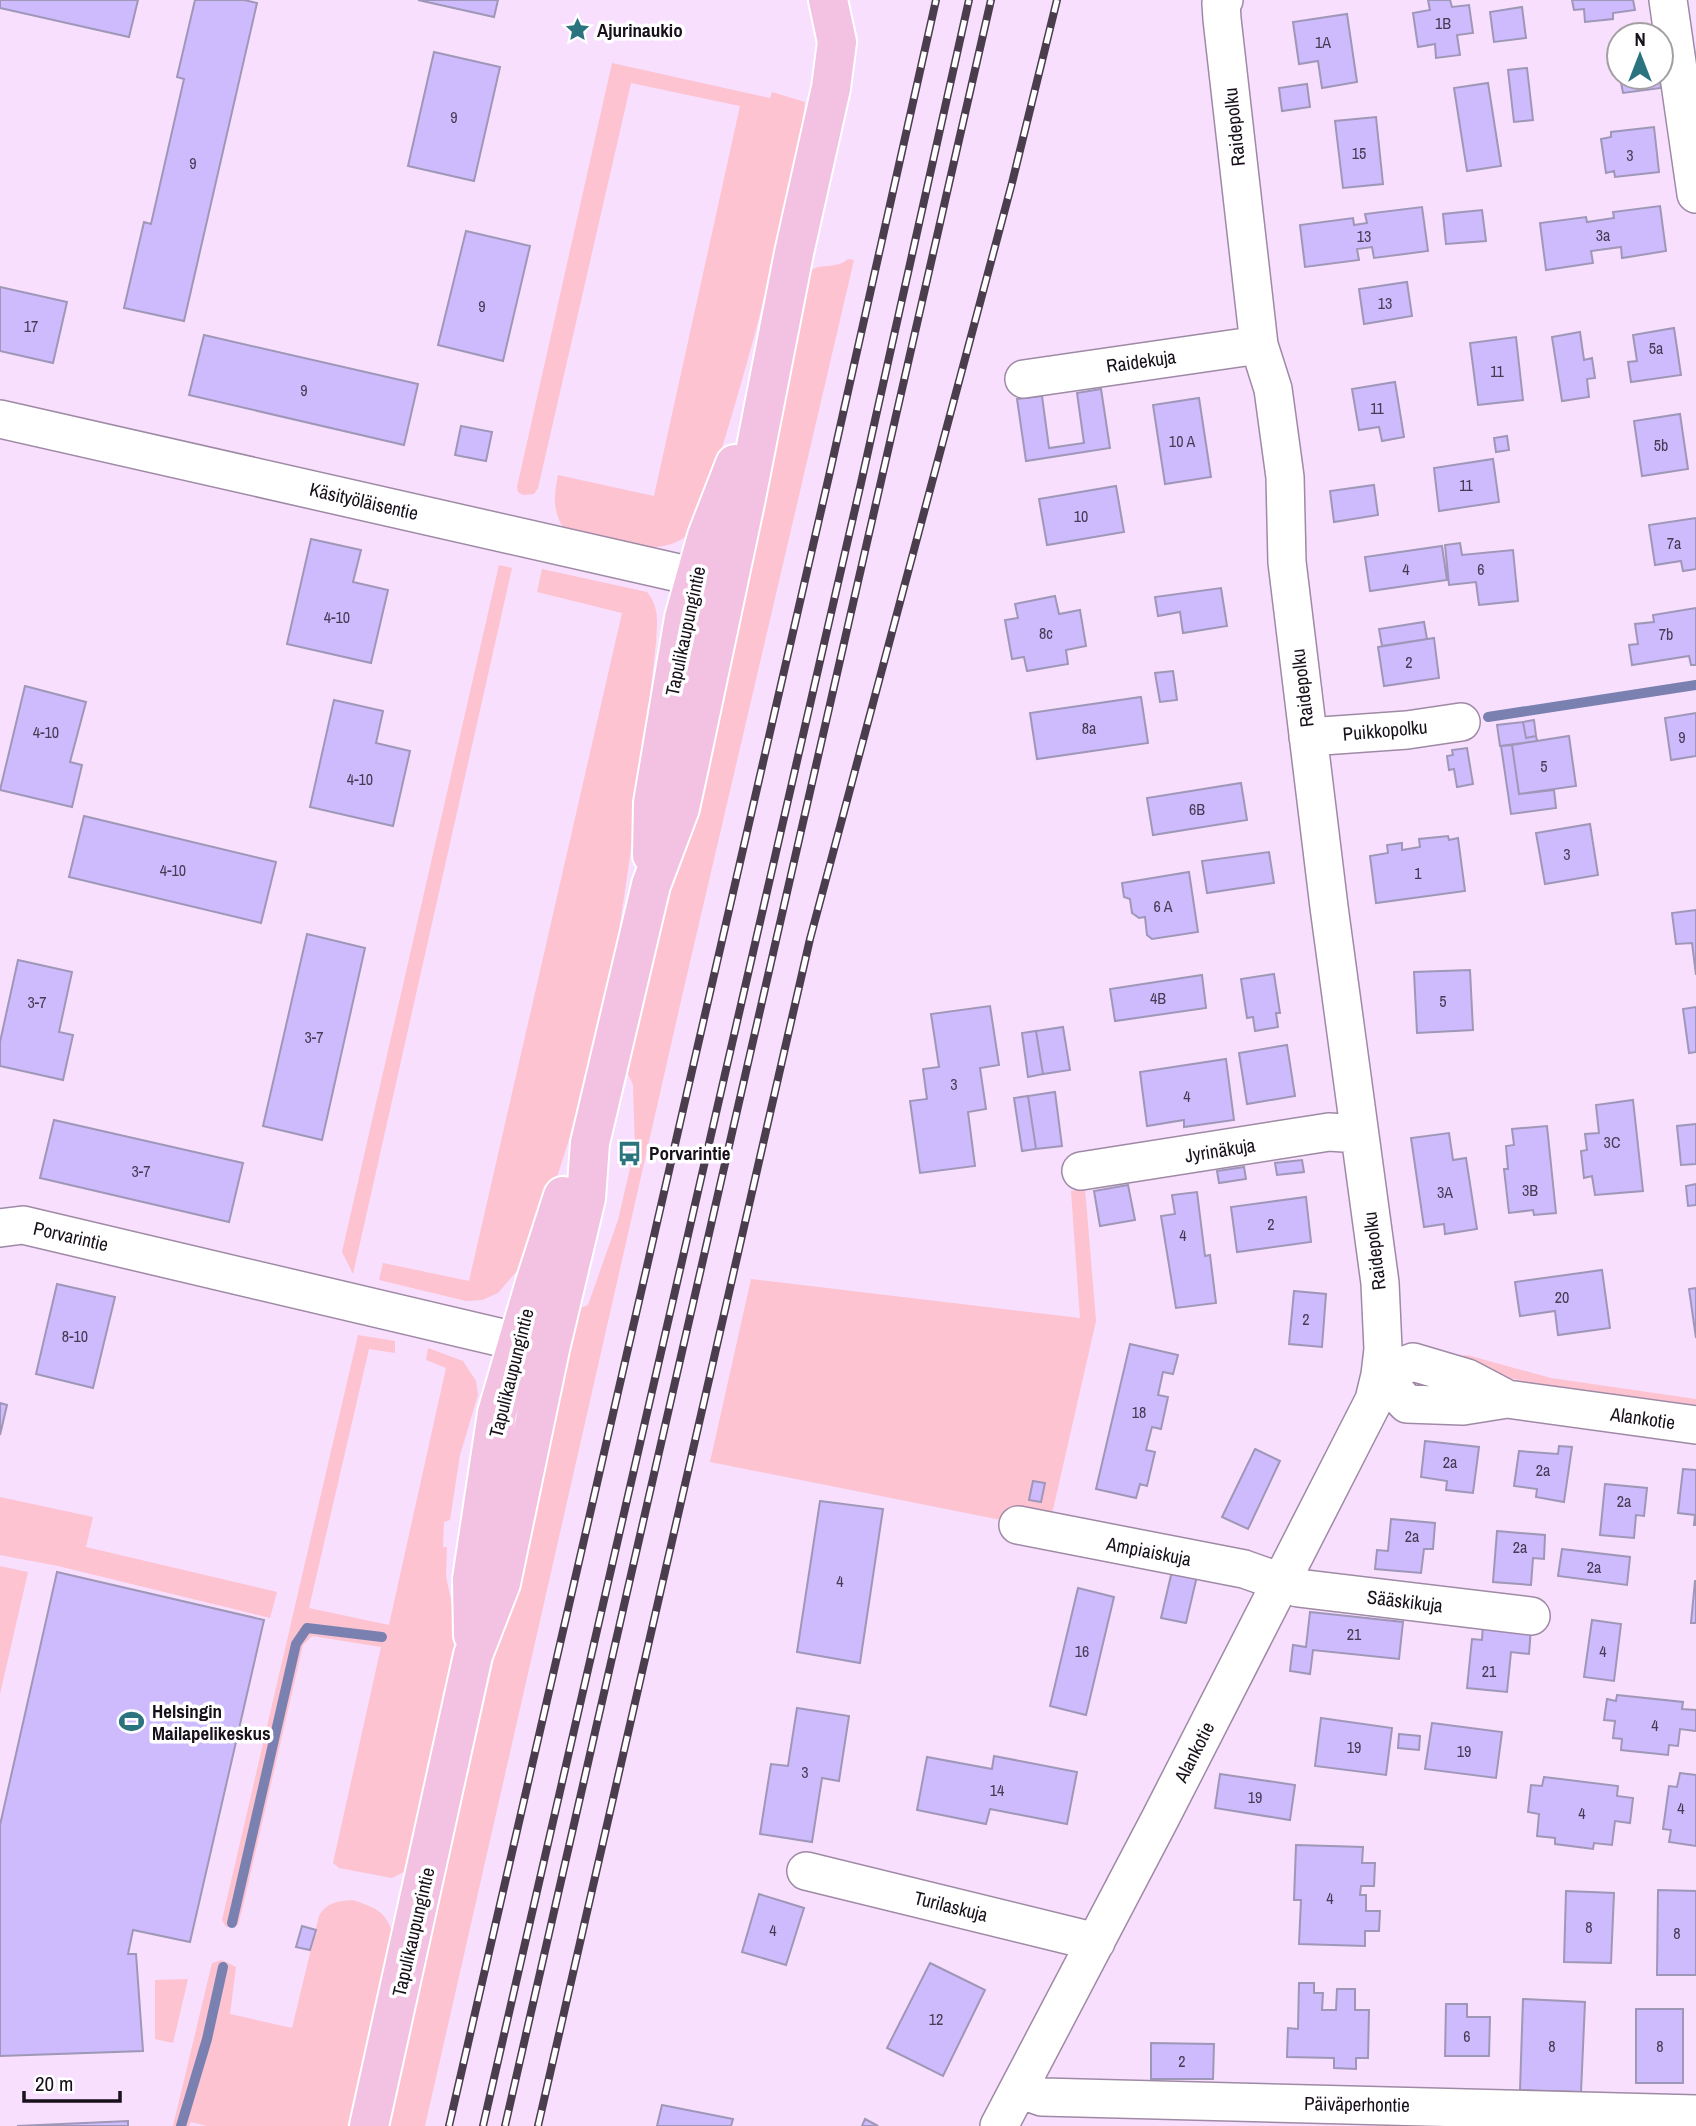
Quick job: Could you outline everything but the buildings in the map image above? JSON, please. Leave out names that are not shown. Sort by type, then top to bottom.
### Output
[{"type":"main road","name":"Tapulikaupungintie","points":[[828,0],[837,42]]},
{"type":"main road","name":"Tapulikaupungintie","points":[[369,2126],[473,1655],[472,1579],[497,1413],[534,1346],[564,1194],[590,1143],[651,885],[680,808],[711,581],[767,388],[831,88],[837,42],[858,0]]},
{"type":"street","points":[[1668,0],[1696,194]]},
{"type":"street","name":"Raidepolku","points":[[1222,1],[1259,345],[1273,389],[1284,477],[1287,562],[1380,1283],[1380,1375]]},
{"type":"street","name":"Raidekuja","points":[[1024,379],[1259,345]]},
{"type":"street","name":"Käsityöläisentie","points":[[0,419],[711,581]]},
{"type":"street","name":"Puikkopolku","points":[[1308,737],[1407,730],[1461,722]]},
{"type":"street","name":"Jyrinäkuja","points":[[1081,1171],[1329,1132],[1359,1134]]},
{"type":"street","name":"Porvarintie","points":[[0,1228],[23,1224],[534,1346]]},
{"type":"street","name":"Alankotie","points":[[1380,1375],[1407,1404],[1463,1406],[1507,1399],[1696,1425]]},
{"type":"street","name":"Alankotie","points":[[999,2126],[1374,1400],[1380,1375]]},
{"type":"street","name":"Ampiaiskuja","points":[[1018,1525],[1244,1569],[1279,1582]]},
{"type":"street","name":"Sääskikuja","points":[[1279,1582],[1298,1588],[1531,1616]]},
{"type":"street","name":"Turilaskuja","points":[[806,1871],[1096,1942]]},
{"type":"street","name":"Päiväperhontie","points":[[1019,2088],[1042,2097],[1696,2114]]},
{"type":"shaded area","points":[[612,63],[770,98],[772,92],[805,102],[797,152],[766,290],[708,493],[689,532],[669,545],[655,547],[624,544],[564,529],[557,516],[555,503],[558,475],[654,496],[740,106],[631,83],[538,488],[534,494],[523,495],[518,492],[517,487]]},
{"type":"shaded area","points":[[848,259],[854,260],[683,992],[425,2126],[388,2126],[530,1500],[576,1310],[588,1305],[618,1220],[635,1147],[633,1085],[628,1074],[632,1041],[807,275],[816,268],[843,263]]},
{"type":"shaded area","points":[[499,565],[512,568],[353,1274],[342,1252]]},
{"type":"shaded area","points":[[542,569],[647,592],[656,610],[656,643],[637,809],[619,931],[580,1104],[548,1206],[522,1269],[516,1272],[498,1293],[482,1300],[466,1301],[379,1280],[383,1263],[469,1281],[622,613],[537,592]]},
{"type":"shaded area","points":[[1085,1188],[1096,1321],[1052,1514],[1001,1520],[710,1462],[751,1279],[1080,1318],[1071,1191]]},
{"type":"shaded area","points":[[358,1335],[395,1341],[395,1353],[369,1349],[309,1608],[389,1625],[446,1368],[426,1360],[428,1348],[463,1361],[476,1381],[478,1395],[460,1455],[450,1520],[444,1522],[446,1576],[452,1605],[457,1608],[458,1638],[410,1869],[392,1878],[339,1868],[333,1863],[381,1647],[312,1636],[303,1645],[238,1925],[226,1927],[222,1920]]},
{"type":"shaded area","points":[[1467,1355],[1551,1378],[1696,1399],[1696,1409],[1545,1386],[1456,1363],[1461,1356]]},
{"type":"shaded area","points":[[0,1497],[93,1517],[86,1547],[277,1592],[270,1618],[58,1566],[0,1555]]},
{"type":"shaded area","points":[[0,1566],[28,1572],[0,1694]]},
{"type":"shaded area","points":[[353,1900],[380,1912],[394,1937],[352,2126],[207,2126],[191,2122],[189,2126],[173,2126],[212,1963],[222,1960],[236,1967],[230,2014],[292,2028],[319,1916],[333,1903]]},
{"type":"shaded area","points":[[188,1979],[173,2043],[155,2039],[155,1980]]},
{"type":"waterway","points":[[1488,717],[1696,685]]},
{"type":"waterway","points":[[232,1923],[296,1644],[307,1628],[382,1637]]},
{"type":"waterway","points":[[181,2126],[207,2039],[223,1967]]},
{"type":"railway","points":[[449,2126],[936,0]]},
{"type":"railway","points":[[483,2126],[861,483],[969,0]]},
{"type":"railway","points":[[505,2126],[991,0]]},
{"type":"railway","points":[[538,2126],[810,939],[1012,183],[1057,0]]},
{"type":"place","name":"Ajurinaukio","points":[[577,30]]},
{"type":"place","name":"Porvarintie","points":[[629,1153]]},
{"type":"place","name":"Helsingin Mailapelikeskus","points":[[132,1722]]}]
